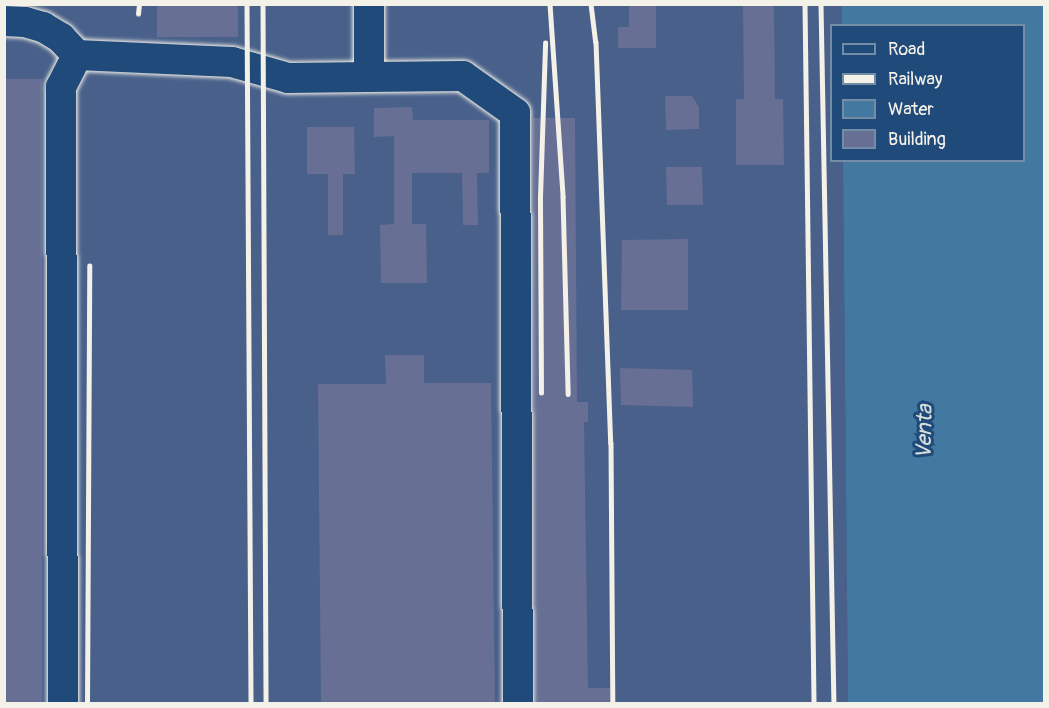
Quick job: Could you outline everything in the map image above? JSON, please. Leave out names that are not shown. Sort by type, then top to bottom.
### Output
[{"type":"street","points":[[369,4],[369,77]]},
{"type":"street","points":[[4,21],[25,22],[43,27],[62,38],[77,55],[232,62],[288,78],[463,76],[515,113],[519,704]]},
{"type":"street","points":[[63,704],[61,87],[77,55]]},
{"type":"shaded area","points":[[4,5],[842,5],[842,24],[830,24],[830,162],[843,162],[848,703],[5,703]]},
{"type":"water","name":"Venta","points":[[842,5],[1044,5],[1044,703],[848,703],[843,162],[1025,162],[1025,24],[842,24]]},
{"type":"building","points":[[157,4],[238,4],[238,37],[157,37]]},
{"type":"building","points":[[629,4],[656,4],[656,48],[618,48],[618,27],[629,27]]},
{"type":"building","points":[[743,4],[774,4],[775,99],[783,99],[784,165],[736,165],[736,99],[744,99]]},
{"type":"building","points":[[4,79],[42,79],[42,704],[4,704]]},
{"type":"building","points":[[665,96],[692,96],[699,107],[699,129],[666,130]]},
{"type":"building","points":[[412,107],[413,120],[489,120],[489,173],[477,173],[478,225],[463,225],[462,173],[412,173],[412,224],[426,224],[427,283],[381,283],[380,225],[394,224],[394,136],[374,137],[374,108]]},
{"type":"building","points":[[533,118],[575,118],[577,402],[588,402],[588,422],[584,422],[588,688],[610,688],[610,704],[535,704]]},
{"type":"building","points":[[307,127],[354,127],[355,174],[343,174],[343,235],[328,235],[328,174],[307,174]]},
{"type":"building","points":[[666,167],[702,167],[703,205],[667,205]]},
{"type":"building","points":[[688,239],[688,310],[621,310],[622,240]]},
{"type":"building","points":[[385,355],[424,355],[424,383],[491,383],[495,704],[321,704],[318,384],[386,384]]},
{"type":"building","points":[[620,368],[692,370],[693,407],[621,405]]},
{"type":"railway","points":[[138,14],[139,4]]},
{"type":"railway","points":[[247,4],[251,704]]},
{"type":"railway","points":[[263,4],[266,704]]},
{"type":"railway","points":[[550,4],[563,197],[568,394]]},
{"type":"railway","points":[[591,4],[596,42],[611,443],[613,704]]},
{"type":"railway","points":[[805,4],[814,704]]},
{"type":"railway","points":[[821,4],[834,704]]},
{"type":"railway","points":[[541,393],[540,197],[545,43]]},
{"type":"railway","points":[[87,704],[89,266]]}]
